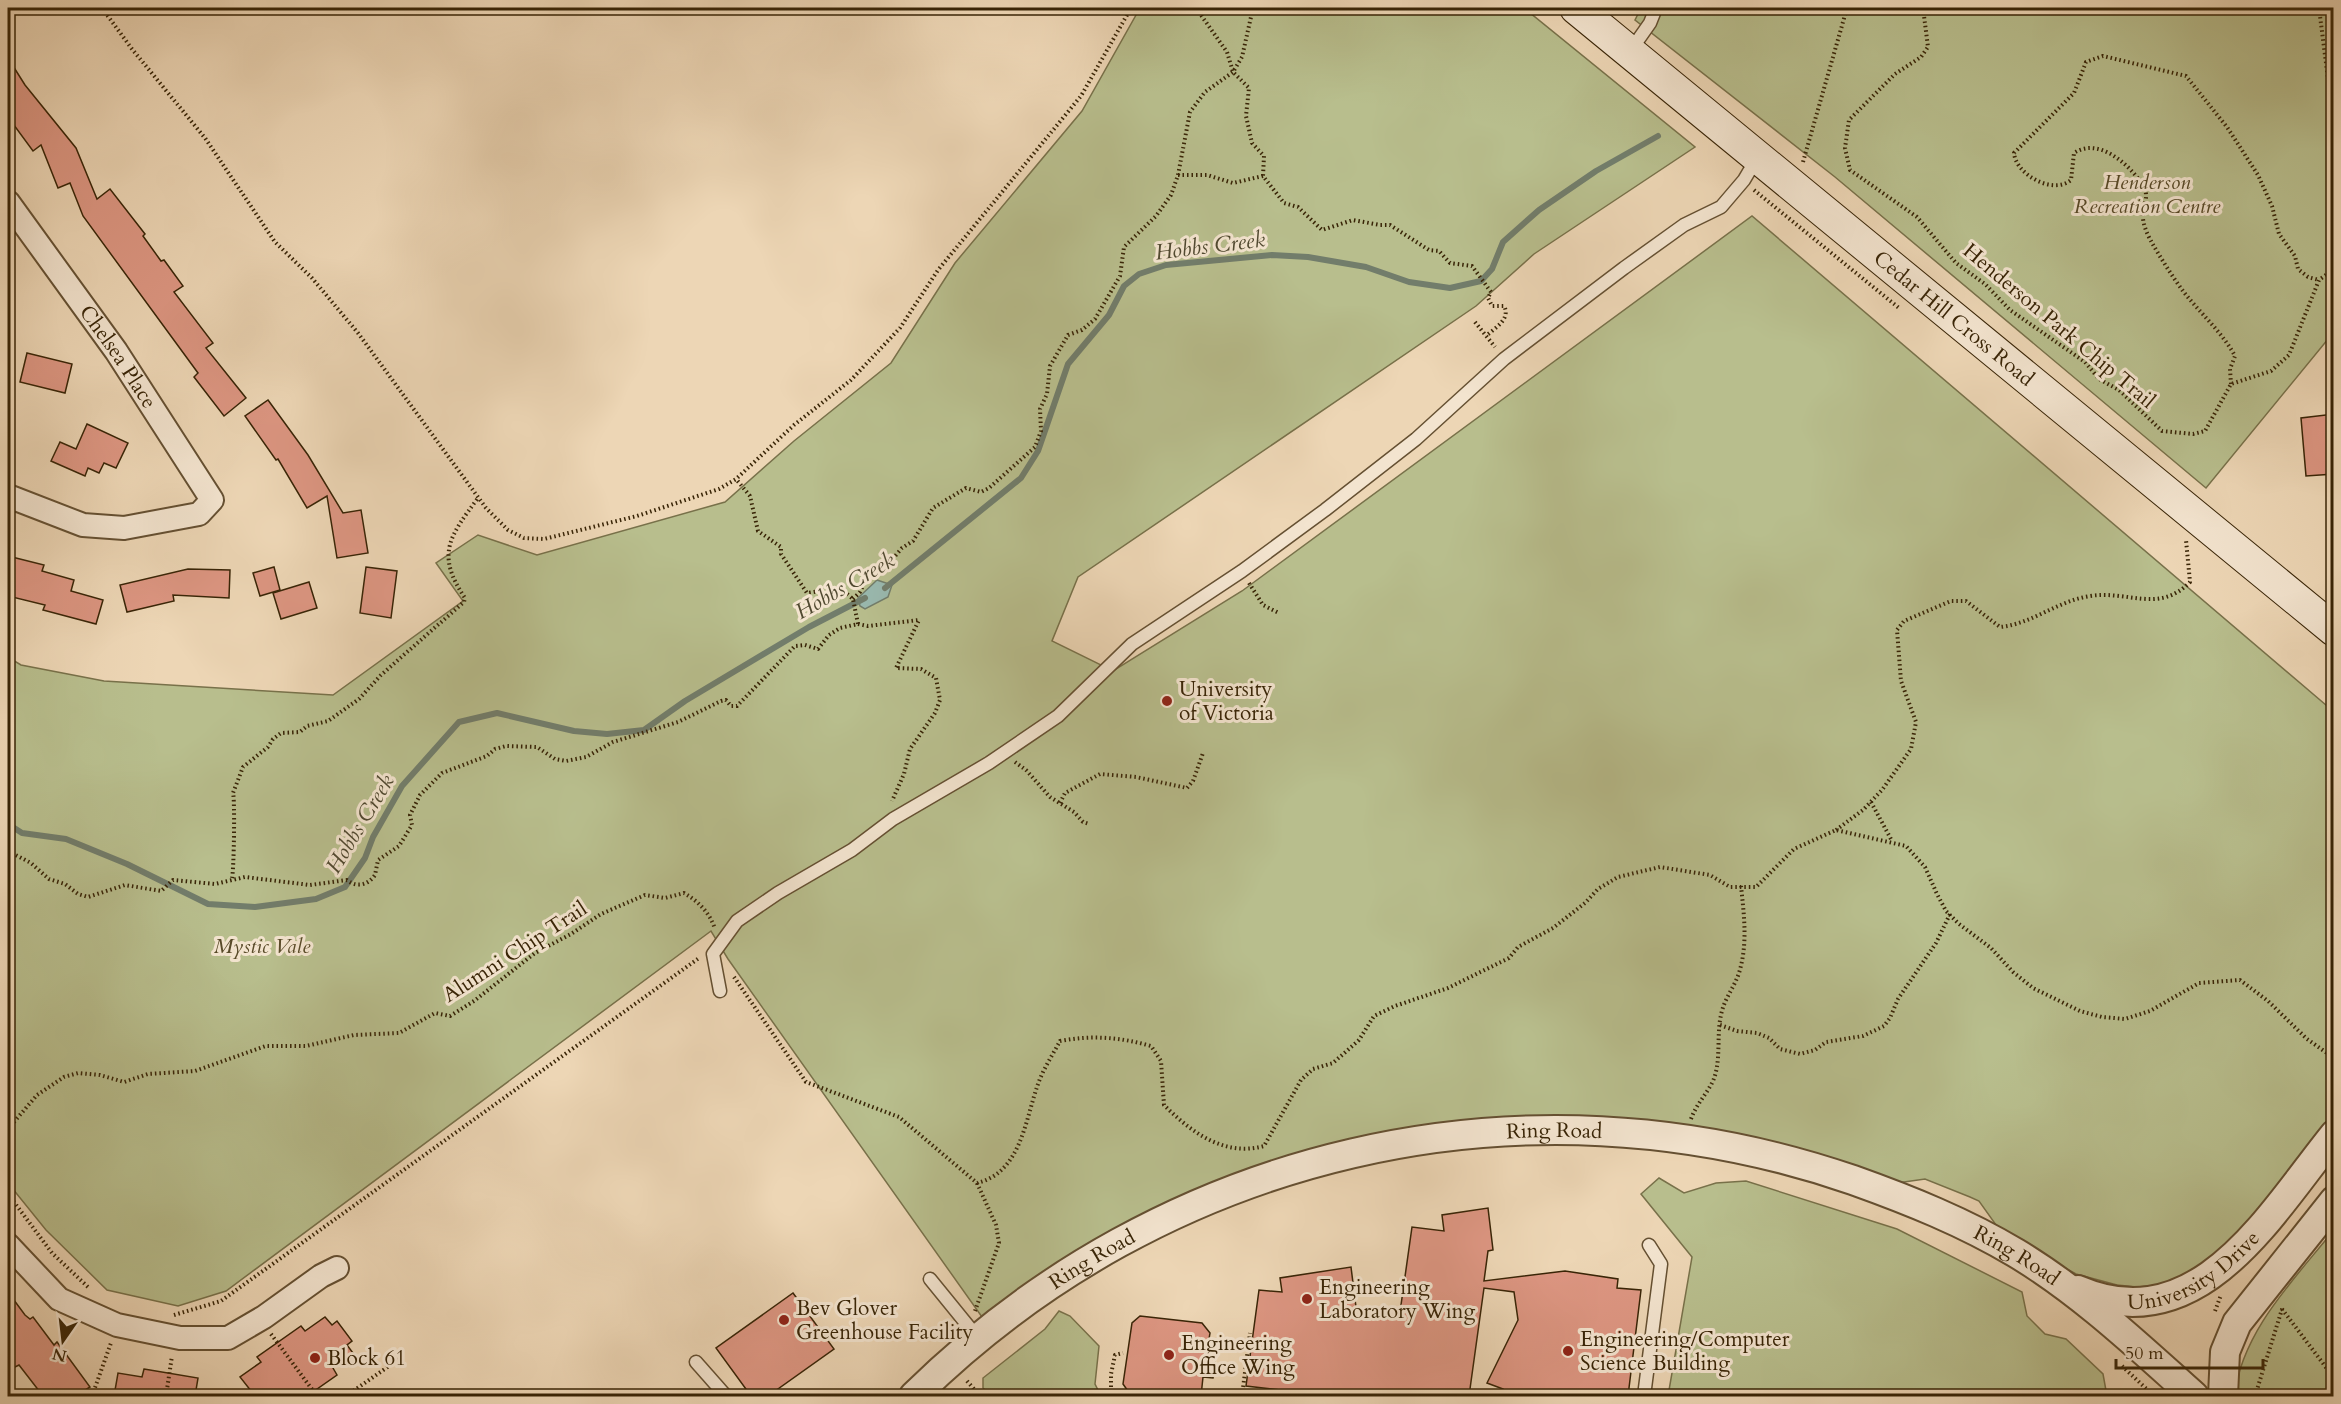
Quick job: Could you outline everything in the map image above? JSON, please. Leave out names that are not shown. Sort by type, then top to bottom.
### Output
[{"type":"main road","name":"Cedar Hill Cross Road","points":[[1576,8],[1630,51],[1750,169],[2334,630]]},
{"type":"street","name":"Chelsea Place","points":[[8,202],[116,351],[212,500],[199,514],[124,528],[83,525],[8,496]]},
{"type":"street","name":"Ring Road","points":[[914,1396],[974,1332],[1069,1271],[1170,1215],[1239,1186],[1304,1164],[1383,1146],[1482,1132],[1610,1130],[1682,1137],[1763,1153],[1878,1189],[1955,1220],[2045,1272],[2130,1339],[2194,1396]]},
{"type":"street","name":"University Drive","points":[[2045,1272],[2079,1291],[2112,1301],[2147,1301],[2197,1285],[2213,1276],[2241,1250],[2334,1135]]},
{"type":"street","points":[[2223,1396],[2225,1352],[2237,1323],[2334,1201]]},
{"type":"street","points":[[8,1245],[59,1299],[117,1325],[180,1338],[228,1338],[260,1319],[321,1276],[337,1268]]},
{"type":"lane","points":[[1630,51],[1650,24],[1656,8]]},
{"type":"lane","points":[[720,991],[713,954],[737,921],[778,893],[852,850],[893,819],[1001,754],[1058,716],[1131,644],[1242,572],[1416,439],[1504,359],[1684,225],[1721,207],[1750,169]]},
{"type":"lane","points":[[1644,1396],[1661,1264],[1649,1245]]},
{"type":"lane","points":[[930,1279],[974,1332]]},
{"type":"lane","points":[[696,1362],[726,1396]]},
{"type":"path","points":[[102,8],[205,138],[275,242],[312,278],[358,333],[478,498],[508,530],[524,538],[544,539],[637,516],[719,489],[736,479],[794,424],[851,380],[900,328],[938,270],[1081,96],[1131,8]]},
{"type":"path","points":[[1196,8],[1227,52],[1233,72],[1247,83],[1249,88],[1246,116],[1252,143],[1264,156],[1263,176],[1284,203],[1298,207],[1322,230],[1353,220],[1390,225],[1429,250],[1439,251],[1450,263],[1472,266],[1490,289],[1488,298],[1492,306],[1504,306],[1507,314],[1486,336]]},
{"type":"path","points":[[853,599],[860,592],[869,573],[890,562],[902,548],[913,541],[933,508],[966,488],[981,492],[989,489],[1035,447],[1041,431],[1040,409],[1047,394],[1048,373],[1058,350],[1068,335],[1082,330],[1100,311],[1120,276],[1124,247],[1156,216],[1170,195],[1178,175],[1190,112],[1205,92],[1233,72],[1242,57],[1253,8]]},
{"type":"path","points":[[1802,166],[1847,8]]},
{"type":"path","name":"Henderson Park Chip Trail","points":[[1923,8],[1928,47],[1922,57],[1895,75],[1849,120],[1845,148],[1850,170],[1917,217],[1956,263],[1985,284],[2010,310],[2085,362],[2099,379],[2125,396],[2162,431],[2193,434],[2205,431],[2231,384],[2230,369],[2235,356],[2227,342],[2182,289],[2150,240],[2143,214],[2146,193],[2132,172],[2122,163],[2095,147],[2083,147],[2074,153],[2074,171],[2071,180],[2066,185],[2037,180],[2022,173],[2015,163],[2014,153],[2023,141],[2074,93],[2086,62],[2103,56],[2186,76],[2227,127],[2258,175],[2272,206],[2279,234],[2295,256],[2298,269],[2308,277],[2319,280]]},
{"type":"path","points":[[2319,8],[2334,126]]},
{"type":"path","points":[[1750,169],[1904,313]]},
{"type":"path","points":[[1178,175],[1208,175],[1233,183],[1263,176]]},
{"type":"path","points":[[2231,384],[2271,372],[2289,355],[2319,280],[2334,269]]},
{"type":"path","points":[[1475,322],[1504,359]]},
{"type":"path","points":[[736,479],[750,496],[758,531],[782,547],[781,554],[807,593],[840,588],[853,599],[858,624]]},
{"type":"path","points":[[232,878],[235,866],[232,822],[236,801],[233,793],[243,767],[281,733],[300,732],[307,726],[328,721],[359,699],[381,675],[464,602],[465,598],[450,573],[448,549],[458,525],[478,498]]},
{"type":"path","points":[[974,1332],[986,1275],[999,1243],[992,1214],[976,1183],[990,1180],[1005,1168],[1022,1140],[1038,1084],[1060,1041],[1102,1037],[1151,1046],[1161,1061],[1164,1105],[1178,1120],[1198,1137],[1242,1149],[1264,1146],[1301,1080],[1313,1069],[1333,1063],[1359,1040],[1374,1016],[1395,1006],[1448,988],[1509,957],[1518,946],[1553,928],[1585,903],[1598,889],[1618,877],[1660,867],[1710,875],[1730,886],[1756,887],[1794,849],[1836,830],[1871,802],[1911,749],[1916,722],[1901,681],[1897,654],[1897,630],[1904,621],[1951,601],[1966,601],[2000,627],[2020,625],[2065,601],[2092,595],[2167,599],[2180,593],[2190,582],[2190,560],[2186,536]]},
{"type":"path","points":[[1242,572],[1263,605],[1279,613]]},
{"type":"path","points":[[8,851],[31,863],[42,875],[65,884],[78,894],[88,897],[125,885],[161,891],[172,880],[215,884],[232,878],[245,877],[310,885],[346,880],[352,884],[364,884],[371,881],[375,875],[378,860],[399,846],[412,825],[410,815],[420,795],[442,773],[506,746],[537,747],[555,759],[566,761],[586,757],[613,742],[678,722],[721,701],[726,700],[731,706],[736,706],[774,664],[795,646],[805,645],[818,649],[834,632],[858,624],[868,626],[919,620],[896,668],[921,669],[936,678],[940,693],[935,713],[910,749],[904,774],[893,798],[891,809],[893,819]]},
{"type":"path","points":[[1060,803],[1065,793],[1100,774],[1136,777],[1187,788],[1193,781],[1203,753]]},
{"type":"path","points":[[1001,754],[1026,770],[1050,797],[1089,824]]},
{"type":"path","points":[[1871,802],[1893,842]]},
{"type":"path","points":[[1836,830],[1906,846],[1925,867],[1936,894],[1950,914],[1991,948],[2013,972],[2033,988],[2080,1011],[2102,1017],[2125,1018],[2150,1011],[2199,983],[2240,980],[2268,1001],[2307,1039],[2334,1058]]},
{"type":"path","points":[[1682,1137],[1696,1105],[1712,1083],[1717,1064],[1720,1025],[1727,993],[1739,974],[1746,928],[1741,886]]},
{"type":"path","name":"Alumni Chip Trail","points":[[8,1129],[37,1095],[64,1077],[78,1073],[100,1075],[124,1082],[148,1074],[195,1071],[266,1046],[306,1046],[354,1035],[399,1033],[435,1013],[450,1016],[474,1001],[535,953],[571,934],[601,914],[645,895],[665,898],[684,893],[692,897],[712,920],[730,972],[806,1082],[899,1117],[976,1183]]},
{"type":"path","points":[[1720,1025],[1737,1031],[1756,1033],[1769,1038],[1780,1049],[1800,1054],[1815,1050],[1826,1042],[1863,1036],[1884,1026],[1898,999],[1933,948],[1950,914]]},
{"type":"path","points":[[169,1316],[222,1301],[592,1033],[719,945]]},
{"type":"path","points":[[8,1194],[52,1253],[80,1281],[99,1295]]},
{"type":"path","points":[[2255,1396],[2286,1300]]},
{"type":"path","points":[[2282,1308],[2334,1378]]},
{"type":"path","points":[[260,1319],[317,1396]]},
{"type":"path","points":[[92,1396],[117,1325]]},
{"type":"path","points":[[1244,1395],[1250,1333]]},
{"type":"path","points":[[1111,1396],[1111,1374],[1115,1355],[1123,1353]]},
{"type":"path","points":[[346,1396],[402,1357]]},
{"type":"path","points":[[2117,1361],[2154,1396]]},
{"type":"path","points":[[166,1396],[169,1372]]},
{"type":"path","points":[[958,1384],[965,1378]]},
{"type":"path","points":[[1380,1391],[1380,1396]]},
{"type":"green space","name":"University of Victoria","points":[[1140,8],[1524,8],[1695,147],[1534,254],[1476,306],[1078,577],[1052,641],[1113,671],[1242,591],[1752,216],[2333,711],[2333,1116],[2233,1241],[2201,1268],[2159,1285],[2137,1287],[2117,1285],[2076,1274],[2001,1232],[1979,1201],[1970,1197],[1925,1179],[1897,1183],[1762,1142],[1332,1147],[1257,1167],[1170,1204],[1081,1252],[982,1317],[728,959],[711,931],[226,1291],[178,1306],[107,1290],[46,1230],[8,1183],[8,657],[21,665],[104,681],[333,695],[463,601],[436,563],[478,535],[537,555],[725,502],[794,441],[891,363],[955,263],[1082,111]]},
{"type":"green space","name":"Henderson Recreation Centre","points":[[1641,8],[2333,8],[2333,333],[2206,488],[1835,177],[1635,20]]},
{"type":"green space","points":[[1659,1178],[1684,1193],[1716,1183],[1746,1181],[1897,1229],[2022,1292],[2027,1316],[2045,1334],[2066,1339],[2103,1374],[2107,1396],[1668,1396],[1692,1257],[1641,1194]]},
{"type":"green space","points":[[2333,1231],[2333,1396],[2234,1396],[2239,1372],[2259,1328],[2286,1288]]},
{"type":"green space","points":[[1059,1311],[1070,1316],[1099,1346],[1095,1384],[1101,1396],[991,1396],[983,1388],[983,1378],[1045,1329]]},
{"type":"water","points":[[877,580],[892,585],[888,597],[865,609],[860,606],[858,598]]},
{"type":"building","points":[[8,58],[25,85],[76,148],[97,199],[110,189],[145,234],[143,236],[161,261],[164,260],[183,286],[174,292],[213,343],[206,348],[246,398],[224,416],[194,377],[198,373],[83,216],[70,183],[58,188],[41,145],[33,151],[8,117]]},
{"type":"building","points":[[27,353],[72,364],[65,393],[20,382]]},
{"type":"building","points":[[268,400],[308,455],[343,513],[361,510],[368,553],[337,558],[327,496],[307,508],[278,459],[276,460],[245,416]]},
{"type":"building","points":[[2334,414],[2334,474],[2306,476],[2301,418]]},
{"type":"building","points":[[87,424],[128,443],[116,468],[104,463],[99,473],[88,468],[85,476],[51,461],[60,442],[76,449]]},
{"type":"building","points":[[8,556],[44,565],[42,571],[74,580],[71,591],[103,600],[96,624],[43,610],[45,605],[8,596]]},
{"type":"building","points":[[274,567],[280,590],[260,596],[253,573]]},
{"type":"building","points":[[366,567],[397,571],[391,618],[360,613]]},
{"type":"building","points":[[188,569],[230,570],[229,598],[173,595],[174,601],[127,612],[120,585]]},
{"type":"building","points":[[309,582],[317,608],[281,619],[273,593]]},
{"type":"building","name":"Engineering Laboratory Wing","points":[[1488,1208],[1493,1250],[1488,1251],[1484,1281],[1565,1271],[1618,1279],[1617,1288],[1641,1290],[1628,1396],[1501,1396],[1503,1389],[1487,1383],[1518,1320],[1514,1292],[1484,1288],[1469,1396],[1332,1396],[1246,1386],[1259,1290],[1282,1292],[1280,1278],[1351,1267],[1356,1307],[1400,1312],[1412,1227],[1444,1231],[1442,1215]]},
{"type":"building","points":[[8,1292],[25,1315],[30,1319],[33,1317],[54,1345],[57,1342],[90,1387],[76,1396],[43,1396],[19,1365],[15,1367],[8,1357]]},
{"type":"building","name":"Bev Glover Greenhouse Facility","points":[[793,1293],[834,1349],[768,1396],[751,1396],[716,1348]]},
{"type":"building","name":"Engineering Office Wing","points":[[1140,1316],[1202,1323],[1210,1333],[1207,1351],[1216,1352],[1213,1378],[1203,1377],[1201,1396],[1130,1394],[1123,1384],[1132,1323]]},
{"type":"building","name":"Block 61","points":[[325,1317],[332,1325],[337,1321],[352,1341],[347,1345],[353,1353],[333,1368],[337,1375],[307,1396],[255,1396],[240,1377],[261,1362],[257,1357],[301,1326],[305,1331]]},
{"type":"building","points":[[144,1369],[198,1378],[195,1396],[114,1396],[118,1373],[142,1377]]},
{"type":"waterway","name":"Hobbs Creek","points":[[885,588],[1021,478],[1038,451],[1068,364],[1109,315],[1124,286],[1139,274],[1166,265],[1272,255],[1308,257],[1366,267],[1409,282],[1450,288],[1481,281],[1492,269],[1503,242],[1539,210],[1596,171],[1658,136]]},
{"type":"waterway","name":"Hobbs Creek","points":[[8,824],[22,833],[66,839],[127,864],[208,904],[255,907],[316,899],[345,887],[365,858],[373,837],[402,786],[459,722],[497,713],[574,731],[607,734],[644,730],[685,701],[809,627],[865,598]]},
{"type":"place","name":"University of Victoria","points":[[1167,701]]},
{"type":"place","name":"Engineering Laboratory Wing","points":[[1307,1299]]},
{"type":"place","name":"Bev Glover Greenhouse Facility","points":[[784,1320]]},
{"type":"place","name":"Engineering/Computer Science Building","points":[[1568,1351]]},
{"type":"place","name":"Engineering Office Wing","points":[[1169,1355]]},
{"type":"place","name":"Block 61","points":[[315,1358]]},
{"type":"park label","name":"Mystic Vale","points":[[262,946]]}]
